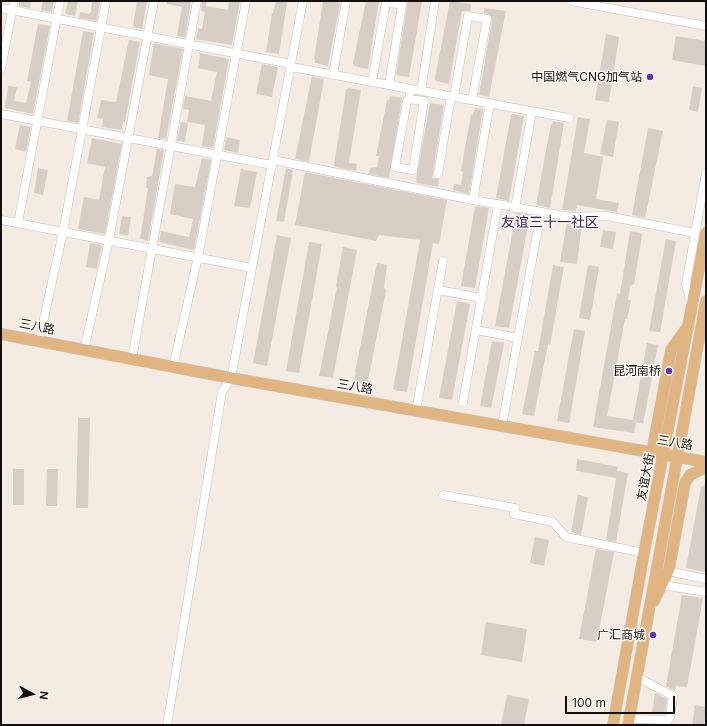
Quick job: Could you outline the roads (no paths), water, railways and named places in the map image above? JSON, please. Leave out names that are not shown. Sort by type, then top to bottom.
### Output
[{"type":"main road","name":"友谊大街","points":[[613,725],[644,553],[692,306],[701,234]]},
{"type":"main road","points":[[629,722],[706,301]]},
{"type":"main road","points":[[652,452],[671,350],[688,327]]},
{"type":"main road","name":"三八路","points":[[1,334],[231,378],[706,462]]},
{"type":"main road","points":[[649,612],[668,571],[685,483],[690,475],[706,466]]},
{"type":"street","points":[[1,69],[14,1]]},
{"type":"street","points":[[18,223],[60,1]]},
{"type":"street","points":[[39,341],[63,232],[106,1]]},
{"type":"street","points":[[84,350],[109,240],[154,1]]},
{"type":"street","points":[[132,358],[197,1]]},
{"type":"street","points":[[173,366],[198,258],[238,54],[246,1]]},
{"type":"street","points":[[167,725],[222,392],[231,378],[303,1]]},
{"type":"street","points":[[333,75],[346,1]]},
{"type":"street","points":[[421,91],[436,1]]},
{"type":"street","points":[[571,1],[706,26]]},
{"type":"street","points":[[372,82],[386,2],[402,5],[389,85]]},
{"type":"street","points":[[1,8],[189,44],[333,75],[569,118]]},
{"type":"street","points":[[438,174],[468,16],[487,19],[472,100]]},
{"type":"street","points":[[409,99],[424,101],[413,170],[396,167],[407,101],[409,99],[411,89]]},
{"type":"street","points":[[473,200],[490,103]]},
{"type":"street","points":[[515,208],[532,111]]},
{"type":"street","points":[[1,114],[218,155],[272,162],[515,208],[572,217],[607,216],[701,234],[706,173]]},
{"type":"street","points":[[463,402],[498,204]]},
{"type":"street","points":[[1,220],[252,268]]},
{"type":"street","points":[[502,426],[538,228]]},
{"type":"street","points":[[416,411],[443,262]]},
{"type":"street","points":[[438,290],[482,298]]},
{"type":"street","points":[[476,330],[518,338]]},
{"type":"street","points":[[443,495],[515,508],[514,514],[553,522],[566,537],[644,553]]},
{"type":"street","points":[[668,571],[706,580]]},
{"type":"street","points":[[662,585],[706,592]]},
{"type":"street","points":[[629,722],[668,720],[670,717],[673,696],[637,677]]},
{"type":"place","name":"中国燃气CNG加气站","points":[[650,77]]},
{"type":"place","name":"昆河南桥","points":[[669,371]]},
{"type":"place","name":"广汇商城","points":[[653,635]]},
{"type":"district","name":"友谊三十一社区","points":[[550,223]]}]
